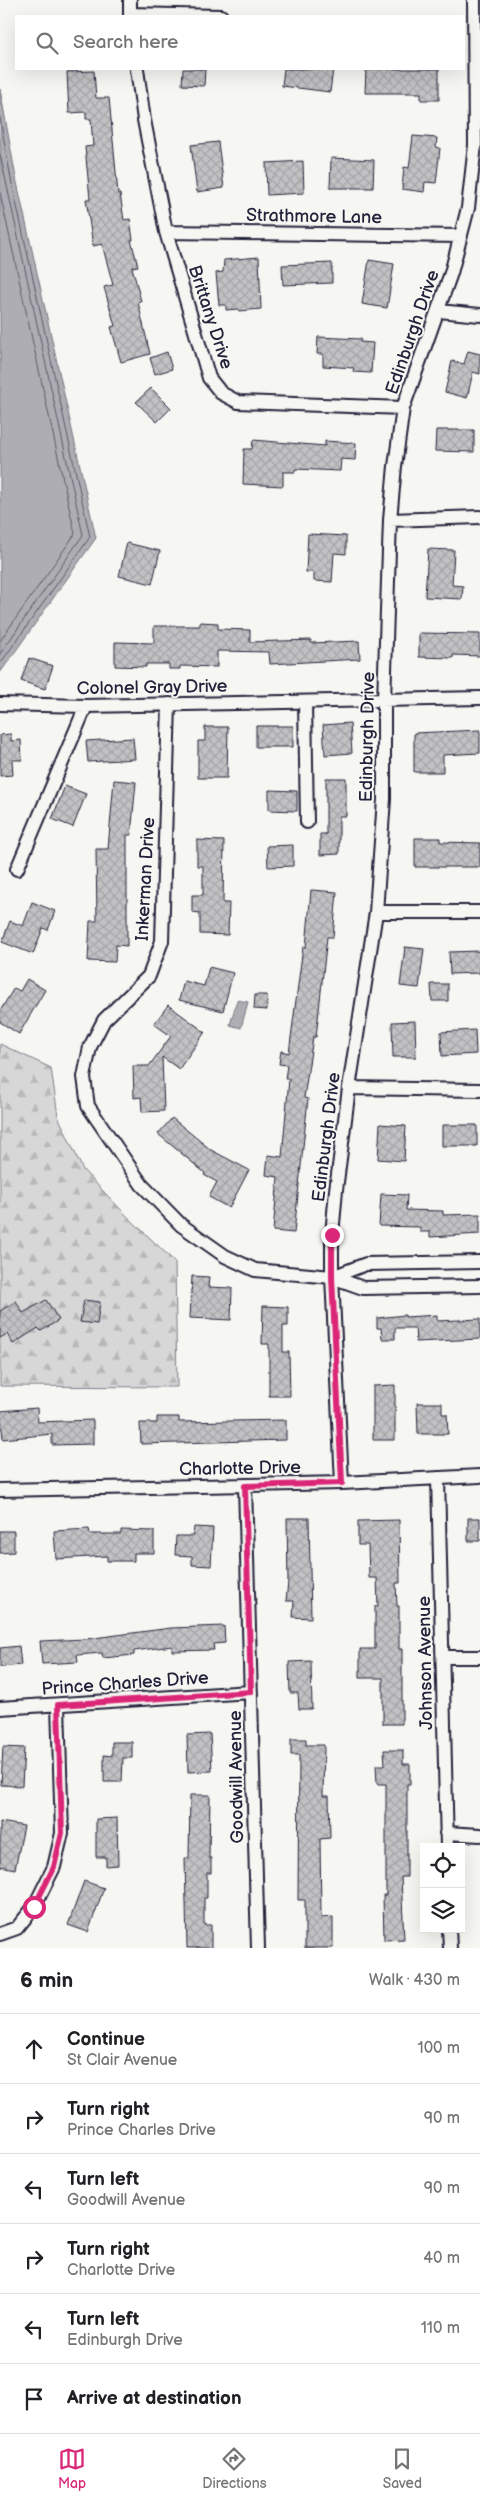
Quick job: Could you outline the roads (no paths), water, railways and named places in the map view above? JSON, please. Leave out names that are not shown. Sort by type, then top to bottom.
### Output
[{"type":"street","points":[[130,0],[130,15]]},
{"type":"street","name":"Edinburgh Drive","points":[[342,1483],[332,1277],[336,1190],[349,1088],[376,912],[384,799],[384,700],[390,520],[403,408],[439,311],[468,208],[478,145],[468,22],[474,0]]},
{"type":"street","name":"Brittany Drive","points":[[137,70],[144,120],[166,232],[209,378],[221,393],[238,402],[403,408]]},
{"type":"street","name":"Strathmore Lane","points":[[166,232],[461,236]]},
{"type":"street","points":[[439,311],[480,315]]},
{"type":"street","points":[[390,520],[480,518]]},
{"type":"street","name":"Colonel Gray Drive","points":[[0,704],[86,706],[480,698]]},
{"type":"street","points":[[305,702],[307,822]]},
{"type":"street","name":"Inkerman Drive","points":[[169,704],[162,941],[149,976],[104,1020],[90,1048],[84,1077],[88,1106],[142,1185],[181,1225],[225,1256],[255,1270],[332,1277],[363,1288],[480,1286]]},
{"type":"street","points":[[17,869],[86,706]]},
{"type":"street","points":[[376,912],[480,912]]},
{"type":"street","points":[[349,1088],[480,1090]]},
{"type":"street","name":"Inkerman Drive","points":[[332,1277],[366,1264],[480,1262]]},
{"type":"street","name":"Charlotte Drive","points":[[0,1490],[245,1486],[480,1476]]},
{"type":"street","name":"Johnson Avenue","points":[[438,1478],[446,1843]]},
{"type":"street","name":"Goodwill Avenue","points":[[245,1486],[258,1948]]},
{"type":"street","points":[[443,1658],[480,1657]]},
{"type":"street","name":"Prince Charles Drive","points":[[0,1708],[251,1692]]},
{"type":"street","points":[[0,1934],[17,1928],[34,1907],[54,1867],[62,1833],[58,1705]]},
{"type":"street","points":[[446,1832],[480,1835]]},
{"type":"street","points":[[449,1933],[450,1948]]},
{"type":"water","points":[[0,89],[16,178],[96,538],[0,673]]},
{"type":"water","points":[[237,1000],[248,1002],[241,1028],[230,1025]]}]
